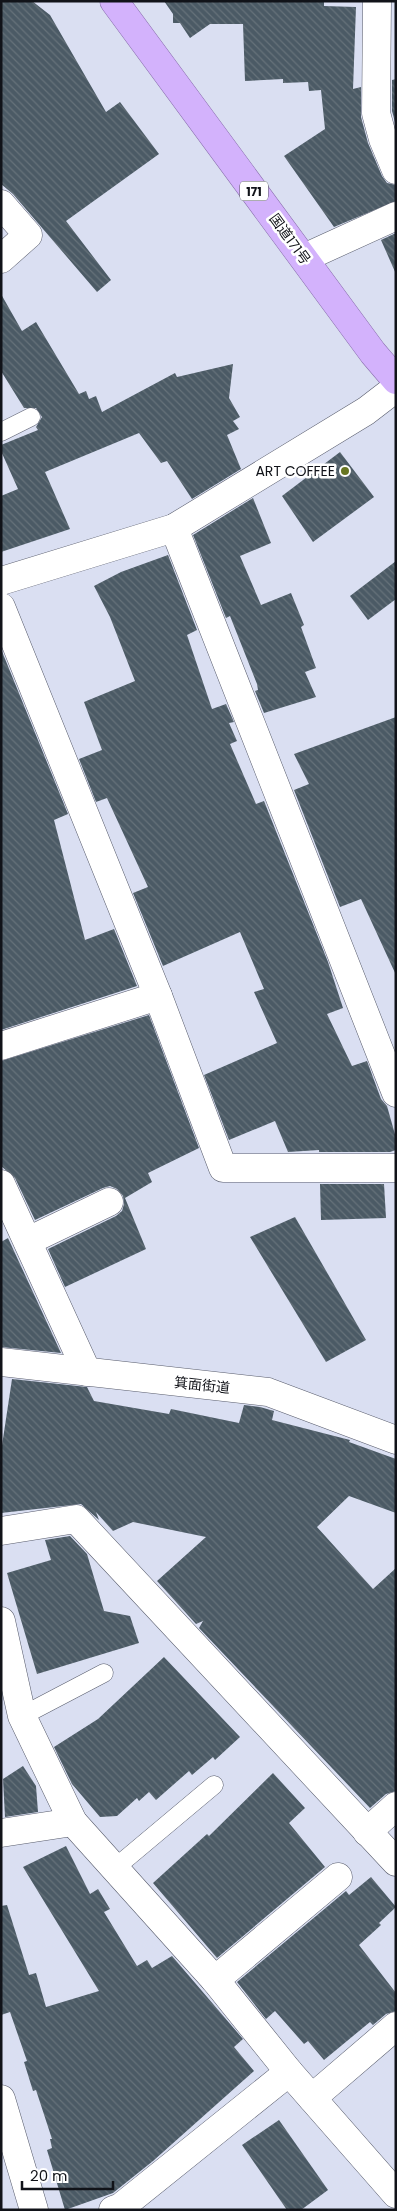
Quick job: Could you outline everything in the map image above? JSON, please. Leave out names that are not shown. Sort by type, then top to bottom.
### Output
[{"type":"highway","name":"国道171号","points":[[114,1],[373,353],[396,380]]},
{"type":"street","points":[[377,1],[376,113],[389,137],[396,170]]},
{"type":"street","points":[[1,204],[28,235],[1,259]]},
{"type":"street","points":[[304,258],[396,216]]},
{"type":"street","points":[[1,581],[174,528],[366,411],[396,388]]},
{"type":"street","points":[[174,528],[396,1093]]},
{"type":"street","points":[[1,607],[158,996],[223,1168],[396,1168]]},
{"type":"street","points":[[1,1046],[158,996]]},
{"type":"street","points":[[1,1184],[87,1372]]},
{"type":"street","points":[[28,1241],[109,1202]]},
{"type":"street","name":"箕面街道","points":[[1,1362],[268,1392],[396,1440]]},
{"type":"street","points":[[1,1531],[76,1519],[396,1862]]},
{"type":"street","points":[[1,1621],[22,1716],[73,1822],[215,1980],[289,2072],[396,2194]]},
{"type":"street","points":[[367,1832],[396,1806]]},
{"type":"street","points":[[1,1833],[73,1822]]},
{"type":"street","points":[[215,1980],[338,1877]]},
{"type":"street","points":[[312,2098],[396,2026]]},
{"type":"street","points":[[119,2209],[289,2072]]},
{"type":"street","points":[[1,2099],[34,2210]]},
{"type":"lane","points":[[1,432],[31,417]]},
{"type":"lane","points":[[22,1716],[104,1673]]},
{"type":"lane","points":[[115,1868],[214,1784]]},
{"type":"building","points":[[1,1],[32,1],[50,15],[106,112],[120,102],[159,154],[66,221],[111,280],[97,292],[13,194],[1,184]]},
{"type":"building","points":[[164,1],[324,1],[324,6],[356,7],[353,89],[361,87],[361,117],[368,143],[382,176],[387,183],[396,185],[396,201],[334,227],[284,156],[325,129],[321,90],[309,91],[308,82],[283,83],[283,79],[245,81],[243,24],[210,24],[190,38],[180,23],[173,23],[173,14]]},
{"type":"building","points":[[396,79],[396,126],[392,111],[392,80]]},
{"type":"building","points":[[396,233],[396,274],[381,240]]},
{"type":"building","points":[[1,294],[22,331],[36,322],[79,394],[86,391],[89,399],[96,396],[102,412],[175,373],[177,377],[233,364],[229,398],[240,417],[233,421],[239,429],[227,435],[241,469],[192,499],[167,461],[161,463],[139,433],[45,472],[70,529],[1,552],[1,496],[18,489],[1,451],[1,445],[38,430],[36,427],[42,417],[36,408],[24,408],[1,371]]},
{"type":"building","points":[[340,452],[374,497],[313,542],[282,496]]},
{"type":"building","points":[[253,498],[271,543],[240,556],[261,605],[291,593],[304,625],[301,627],[316,668],[305,672],[316,697],[264,713],[255,691],[258,690],[257,684],[230,616],[226,618],[193,535]]},
{"type":"building","points":[[168,555],[197,630],[187,635],[212,709],[226,704],[234,722],[229,723],[237,741],[230,744],[256,804],[264,801],[328,962],[343,1008],[327,1014],[352,1066],[367,1061],[381,1099],[387,1106],[396,1138],[396,1150],[390,1152],[319,1152],[319,1150],[288,1152],[275,1121],[229,1140],[204,1075],[277,1043],[254,992],[264,989],[240,932],[163,966],[133,893],[148,887],[107,798],[96,802],[79,759],[102,750],[84,702],[135,681],[110,617],[94,586],[121,572]]},
{"type":"building","points":[[396,561],[396,599],[368,620],[350,596]]},
{"type":"building","points":[[1,649],[68,814],[54,820],[85,940],[114,929],[137,986],[1,1030]]},
{"type":"building","points":[[396,717],[396,975],[361,899],[340,907],[294,790],[309,784],[294,754]]},
{"type":"building","points":[[149,1015],[199,1148],[148,1173],[152,1182],[125,1198],[146,1249],[65,1287],[48,1249],[116,1216],[122,1211],[124,1204],[123,1196],[117,1189],[110,1186],[35,1220],[15,1178],[1,1166],[1,1061]]},
{"type":"building","points":[[320,1184],[384,1184],[386,1218],[321,1220]]},
{"type":"building","points":[[295,1217],[366,1340],[326,1362],[250,1237]]},
{"type":"building","points":[[8,1238],[61,1353],[1,1347],[1,1242]]},
{"type":"building","points":[[12,1379],[87,1387],[94,1401],[169,1414],[171,1409],[239,1423],[244,1405],[260,1407],[274,1411],[272,1420],[350,1440],[349,1442],[396,1459],[396,1513],[349,1496],[317,1527],[373,1589],[396,1568],[396,1791],[386,1794],[370,1808],[199,1628],[203,1621],[196,1624],[157,1581],[206,1537],[133,1522],[113,1531],[96,1512],[99,1520],[81,1504],[1,1513],[1,1452]]},
{"type":"building","points":[[70,1536],[87,1554],[104,1611],[130,1616],[139,1643],[37,1674],[7,1573],[51,1560],[45,1540]]},
{"type":"building","points":[[164,1657],[240,1737],[215,1760],[213,1757],[192,1775],[189,1771],[156,1800],[149,1792],[139,1801],[137,1798],[117,1816],[100,1817],[72,1784],[54,1747],[98,1719]]},
{"type":"building","points":[[23,1766],[36,1786],[38,1812],[5,1817],[3,1779]]},
{"type":"building","points":[[273,1773],[305,1808],[289,1823],[325,1867],[217,1958],[153,1883],[207,1834],[209,1836]]},
{"type":"building","points":[[66,1846],[90,1894],[98,1889],[110,1909],[104,1912],[137,1966],[147,1960],[152,1968],[172,1956],[243,2039],[234,2047],[254,2071],[153,2161],[113,2193],[65,2210],[47,2150],[52,2148],[50,2139],[52,2139],[36,2090],[33,2091],[24,2062],[27,2061],[10,2012],[1,2015],[1,1906],[7,1905],[29,1975],[36,1973],[46,2007],[99,1991],[23,1867]]},
{"type":"building","points":[[371,1877],[396,1907],[379,1923],[381,1925],[359,1945],[396,1993],[396,2011],[386,2014],[373,2025],[370,2022],[324,2060],[308,2041],[304,2044],[275,2011],[266,2019],[237,1982],[346,1891],[349,1895]]},
{"type":"building","points":[[279,2120],[328,2190],[301,2210],[287,2210],[242,2145]]},
{"type":"place","name":"ART COFFEE","points":[[345,471]]}]
